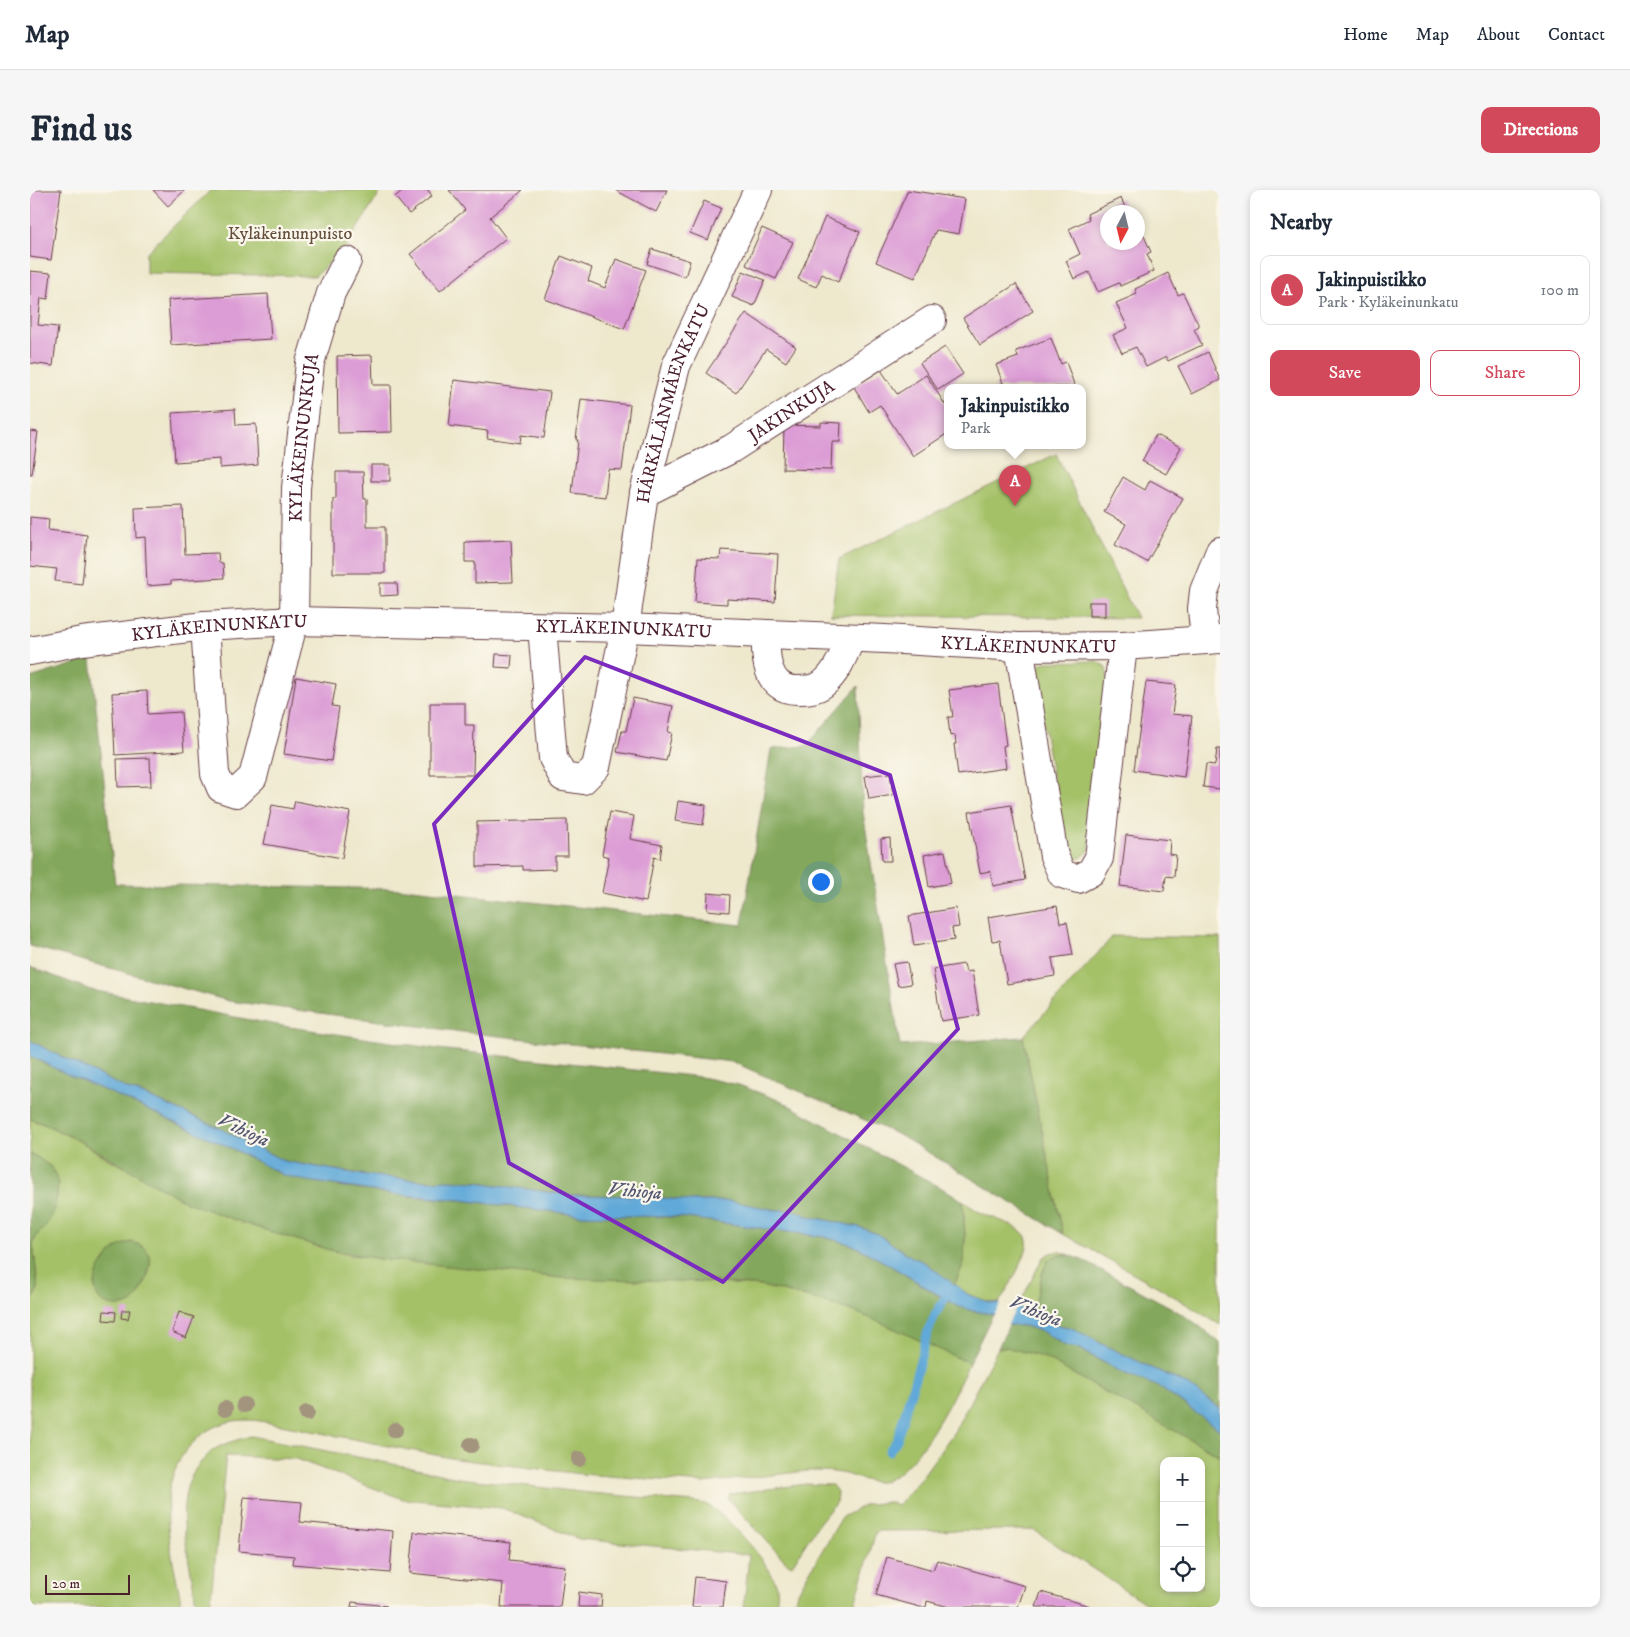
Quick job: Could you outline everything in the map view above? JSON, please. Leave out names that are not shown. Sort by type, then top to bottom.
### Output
[{"type":"street","name":"HÄRKÄLÄNMÄENKATU","points":[[542,627],[552,758],[563,777],[583,780],[596,767],[625,628],[644,493],[676,366],[758,190]]},
{"type":"street","name":"KYLÄKEINUNKUJA","points":[[205,626],[215,774],[221,788],[236,793],[253,777],[294,621],[296,488],[310,363],[331,293],[347,261]]},
{"type":"street","name":"JAKINKUJA","points":[[644,493],[731,449],[932,320]]},
{"type":"street","points":[[1212,640],[1202,609],[1204,591],[1220,551]]},
{"type":"street","name":"KYLÄKEINUNKATU","points":[[30,651],[82,640],[205,626],[294,621],[625,628],[1019,647],[1123,646],[1212,640]]},
{"type":"street","points":[[766,634],[766,658],[771,675],[782,686],[793,690],[805,690],[823,684],[841,661],[851,638]]},
{"type":"street","points":[[1019,647],[1054,856],[1062,874],[1078,879],[1091,872],[1100,858],[1123,646]]},
{"type":"highlighted area","points":[[585,657],[890,775],[958,1029],[723,1282],[509,1163],[434,824]]},
{"type":"green space","name":"Kyläkeinunpuisto","points":[[211,190],[382,190],[344,249],[315,276],[146,273],[146,253]]},
{"type":"green space","points":[[1056,454],[1137,618],[831,615],[839,559]]},
{"type":"green space","points":[[91,659],[115,884],[412,889],[742,925],[771,749],[806,746],[858,686],[863,812],[900,1046],[1023,1037],[1063,1234],[901,1136],[733,1062],[463,1032],[229,1001],[30,946],[30,678]]},
{"type":"green space","points":[[1096,661],[1106,667],[1108,678],[1089,851],[1082,857],[1074,860],[1066,857],[1035,675],[1038,665],[1047,662]]},
{"type":"green space","points":[[1113,936],[1220,938],[1220,1325],[1162,1289],[1063,1234],[1023,1037]]},
{"type":"green space","points":[[30,967],[91,990],[283,1026],[438,1049],[701,1077],[739,1085],[781,1101],[963,1201],[964,1262],[954,1286],[924,1262],[912,1257],[877,1234],[859,1227],[808,1216],[799,1212],[776,1210],[731,1201],[690,1201],[646,1196],[569,1195],[476,1182],[426,1181],[365,1175],[284,1161],[215,1126],[143,1094],[129,1090],[30,1040]]},
{"type":"green space","points":[[30,1056],[235,1150],[283,1175],[355,1189],[425,1198],[461,1200],[580,1215],[680,1217],[825,1237],[853,1245],[946,1300],[973,1311],[993,1314],[969,1363],[850,1310],[761,1286],[714,1282],[562,1278],[379,1259],[326,1249],[243,1223],[186,1202],[83,1143],[30,1119]]},
{"type":"green space","points":[[30,1119],[49,1126],[83,1143],[110,1160],[243,1223],[326,1249],[350,1255],[761,1286],[839,1306],[895,1328],[969,1363],[944,1413],[919,1451],[906,1467],[892,1478],[879,1482],[822,1471],[807,1471],[704,1483],[581,1474],[456,1459],[260,1421],[243,1420],[227,1422],[212,1428],[199,1437],[183,1454],[173,1474],[169,1495],[168,1517],[173,1563],[182,1607],[30,1607],[30,1306],[38,1288],[33,1243],[37,1235],[45,1227],[37,1157],[30,1154]],"holes":[[[149,1254],[148,1274],[139,1293],[131,1303],[117,1306]]]},
{"type":"green space","points":[[30,1154],[50,1166],[58,1184],[57,1198],[52,1214],[33,1243],[38,1288],[30,1306]]},
{"type":"green space","points":[[963,1201],[980,1212],[1010,1224],[1021,1231],[1027,1240],[1025,1254],[999,1303],[975,1298],[954,1286],[964,1262]]},
{"type":"green space","points":[[131,1242],[142,1246],[149,1255],[150,1266],[146,1281],[139,1295],[128,1305],[108,1305],[101,1301],[96,1293],[97,1275],[101,1266],[115,1250],[123,1244]]},
{"type":"green space","points":[[1059,1251],[1070,1255],[1057,1255],[1043,1271],[1034,1308],[1037,1312],[1018,1307],[1042,1259],[1050,1253]]},
{"type":"green space","points":[[1057,1255],[1070,1255],[1084,1261],[1172,1308],[1197,1324],[1220,1343],[1220,1408],[1188,1385],[1072,1328],[1058,1325],[1037,1312],[1034,1308],[1043,1271],[1048,1260]]},
{"type":"green space","points":[[1009,1325],[1025,1326],[1043,1332],[1065,1346],[1078,1348],[1121,1372],[1159,1387],[1220,1430],[1220,1456],[1043,1357],[1006,1347],[998,1348]]},
{"type":"green space","points":[[1006,1347],[1043,1357],[1220,1456],[1220,1607],[1151,1607],[1034,1530],[876,1531],[854,1607],[793,1607],[797,1593],[842,1517],[865,1505],[887,1502],[898,1505],[919,1481],[954,1432],[998,1348]]},
{"type":"green space","points":[[251,1436],[458,1478],[705,1504],[736,1529],[768,1568],[777,1588],[775,1607],[744,1607],[749,1555],[579,1539],[502,1508],[403,1499],[296,1459],[226,1456],[210,1607],[196,1607],[185,1532],[185,1494],[191,1477],[201,1462],[212,1451],[225,1444]]},
{"type":"green space","points":[[806,1484],[832,1485],[837,1492],[836,1502],[819,1523],[792,1565],[789,1565],[728,1499],[730,1494]]},
{"type":"water","points":[[30,1040],[129,1090],[215,1126],[284,1161],[365,1175],[426,1181],[476,1182],[569,1195],[646,1196],[690,1201],[731,1201],[776,1210],[794,1210],[808,1216],[859,1227],[877,1234],[912,1257],[924,1262],[969,1295],[992,1303],[1005,1304],[1037,1312],[1058,1325],[1072,1328],[1188,1385],[1220,1409],[1220,1430],[1159,1387],[1121,1372],[1078,1348],[1066,1346],[1043,1332],[1025,1326],[1009,1325],[993,1314],[957,1306],[853,1245],[825,1237],[680,1217],[580,1215],[461,1200],[391,1194],[302,1180],[283,1175],[235,1150],[30,1056]]},
{"type":"pier","points":[[1002,1301],[1018,1304],[1007,1326],[993,1317]]},
{"type":"building","points":[[30,190],[61,190],[51,260],[30,257]]},
{"type":"building","points":[[153,190],[185,190],[168,206]]},
{"type":"building","points":[[403,190],[428,190],[432,196],[409,214],[395,197]]},
{"type":"building","points":[[449,190],[523,190],[490,217],[506,238],[440,291],[410,254],[465,210]]},
{"type":"building","points":[[615,190],[667,190],[656,212]]},
{"type":"building","points":[[908,190],[965,199],[959,234],[936,230],[915,278],[876,262]]},
{"type":"building","points":[[1121,198],[1124,205],[1106,205]]},
{"type":"building","points":[[704,201],[721,208],[708,240],[690,233]]},
{"type":"building","points":[[1100,208],[1100,250],[1145,250],[1145,238],[1151,252],[1147,254],[1154,271],[1120,286],[1119,283],[1098,292],[1089,272],[1074,279],[1066,261],[1080,254],[1069,229],[1089,219],[1087,214]]},
{"type":"building","points":[[825,217],[860,232],[838,282],[822,274],[816,287],[798,279]]},
{"type":"building","points":[[762,228],[793,242],[776,279],[746,265]]},
{"type":"building","points":[[652,249],[690,261],[685,277],[647,264]]},
{"type":"building","points":[[561,256],[592,268],[588,281],[605,288],[616,259],[646,270],[624,329],[545,299]]},
{"type":"building","points":[[30,271],[51,273],[48,299],[41,298],[38,325],[58,327],[53,366],[30,363]]},
{"type":"building","points":[[743,271],[765,280],[754,306],[732,297]]},
{"type":"building","points":[[1168,273],[1178,295],[1183,293],[1199,326],[1194,329],[1202,345],[1168,361],[1166,357],[1146,367],[1136,347],[1122,353],[1113,335],[1128,328],[1116,303],[1137,294],[1135,289]]},
{"type":"building","points":[[1016,284],[1033,311],[980,345],[963,318]]},
{"type":"building","points":[[268,294],[271,339],[171,345],[168,300]]},
{"type":"building","points":[[746,313],[796,347],[786,362],[766,349],[736,393],[706,373]]},
{"type":"building","points":[[1051,338],[1061,364],[1066,362],[1074,384],[1000,384],[1003,383],[996,365],[1018,357],[1016,351]]},
{"type":"building","points":[[945,347],[963,374],[947,384],[944,384],[944,386],[938,390],[920,363]]},
{"type":"building","points":[[1208,352],[1220,380],[1192,394],[1178,366]]},
{"type":"building","points":[[372,355],[373,385],[391,385],[392,432],[338,433],[337,356]]},
{"type":"building","points":[[881,370],[897,394],[926,375],[944,403],[944,436],[913,456],[880,405],[869,412],[854,387]]},
{"type":"building","points":[[454,380],[550,392],[544,438],[521,435],[520,443],[487,438],[488,431],[449,426]]},
{"type":"building","points":[[581,399],[630,405],[622,470],[608,469],[605,497],[572,493]]},
{"type":"building","points":[[235,409],[236,425],[256,424],[258,465],[220,468],[220,459],[175,462],[172,413]]},
{"type":"building","points":[[821,422],[841,423],[840,442],[832,442],[831,470],[783,469],[784,425],[821,426]]},
{"type":"building","points":[[30,431],[38,432],[32,474],[30,474]]},
{"type":"building","points":[[1156,435],[1181,447],[1166,474],[1142,461]]},
{"type":"building","points":[[371,465],[390,465],[390,481],[371,481]]},
{"type":"building","points":[[336,472],[363,472],[364,499],[367,499],[367,527],[385,527],[385,573],[333,573],[333,499],[336,499]]},
{"type":"building","points":[[1123,477],[1145,490],[1150,480],[1183,498],[1147,562],[1115,545],[1126,524],[1104,512]]},
{"type":"building","points":[[183,506],[185,554],[218,553],[219,563],[223,563],[224,578],[171,581],[171,584],[147,586],[145,537],[136,538],[135,508]]},
{"type":"building","points":[[30,517],[49,519],[48,530],[87,535],[82,584],[55,581],[57,569],[30,566]]},
{"type":"building","points":[[511,540],[513,582],[475,583],[475,562],[465,562],[465,542]]},
{"type":"building","points":[[721,550],[778,554],[775,602],[727,599],[727,604],[695,602],[698,558],[720,559]]},
{"type":"building","points":[[380,583],[397,583],[398,595],[380,596]]},
{"type":"building","points":[[1089,602],[1105,602],[1105,616],[1089,616]]},
{"type":"building","points":[[496,654],[512,655],[511,668],[495,667]]},
{"type":"building","points":[[296,677],[336,684],[332,706],[339,707],[331,761],[284,754]]},
{"type":"building","points":[[1146,682],[1176,685],[1172,714],[1192,716],[1184,777],[1134,770]]},
{"type":"building","points":[[998,684],[1006,745],[1003,746],[1006,768],[958,775],[954,744],[956,744],[955,735],[950,736],[948,717],[953,717],[949,690]]},
{"type":"building","points":[[147,691],[148,714],[181,712],[184,751],[115,755],[112,693]]},
{"type":"building","points":[[633,698],[673,706],[668,732],[672,733],[666,761],[617,752],[622,731],[626,731]]},
{"type":"building","points":[[430,703],[465,703],[465,725],[474,725],[473,775],[430,775]]},
{"type":"building","points":[[1217,749],[1220,749],[1220,789],[1203,787],[1206,764],[1215,765]]},
{"type":"building","points":[[150,758],[151,786],[118,787],[117,759]]},
{"type":"building","points":[[890,773],[893,795],[869,799],[865,776]]},
{"type":"building","points":[[295,801],[350,812],[342,858],[264,844],[272,805],[293,809]]},
{"type":"building","points":[[678,801],[706,805],[703,825],[675,821]]},
{"type":"building","points":[[1011,805],[1025,880],[993,886],[990,871],[980,873],[969,812]]},
{"type":"building","points":[[610,812],[634,816],[630,839],[662,845],[660,859],[654,857],[646,902],[602,893],[609,857],[602,855]]},
{"type":"building","points":[[567,820],[568,856],[555,856],[555,869],[523,870],[523,866],[477,867],[477,822]]},
{"type":"building","points":[[1126,835],[1170,840],[1169,854],[1176,855],[1174,877],[1166,876],[1164,891],[1120,886]]},
{"type":"building","points":[[890,838],[891,861],[882,861],[881,839]]},
{"type":"building","points":[[945,851],[951,883],[929,887],[924,855]]},
{"type":"building","points":[[708,893],[730,895],[729,912],[707,910]]},
{"type":"building","points":[[1057,906],[1060,923],[1067,922],[1073,955],[1052,958],[1055,976],[1007,984],[1000,940],[992,941],[988,917]]},
{"type":"building","points":[[956,908],[959,927],[952,928],[954,940],[914,946],[909,916]]},
{"type":"building","points":[[907,962],[911,984],[898,986],[893,964]]},
{"type":"building","points":[[964,964],[966,972],[972,971],[979,1015],[941,1021],[933,969]]},
{"type":"building","points":[[122,1310],[130,1310],[128,1319],[121,1318]]},
{"type":"building","points":[[104,1311],[116,1312],[115,1321],[103,1320]]},
{"type":"building","points":[[179,1312],[194,1317],[186,1338],[172,1332]]},
{"type":"building","points":[[244,1497],[302,1502],[300,1522],[393,1531],[390,1573],[293,1564],[294,1556],[239,1551]]},
{"type":"building","points":[[414,1532],[511,1542],[509,1560],[565,1566],[560,1607],[501,1607],[503,1583],[410,1573]]},
{"type":"building","points":[[887,1557],[933,1570],[937,1560],[1025,1586],[1018,1607],[949,1607],[927,1601],[926,1607],[920,1607],[876,1595]]},
{"type":"building","points":[[695,1577],[726,1581],[723,1607],[692,1607]]},
{"type":"building","points":[[579,1592],[602,1595],[601,1607],[578,1607]]},
{"type":"building","points":[[1041,1592],[1090,1606],[1090,1607],[1036,1607]]},
{"type":"building","points":[[352,1602],[387,1606],[351,1607]]},
{"type":"waterway","points":[[889,1451],[897,1440],[928,1331],[950,1290]]},
{"type":"place","name":"Jakinpuistikko","points":[[1015,506]]},
{"type":"water label","name":"Vihioja","points":[[244,1129]]},
{"type":"water label","name":"Vihioja","points":[[635,1190]]},
{"type":"water label","name":"Vihioja","points":[[1036,1310]]}]
